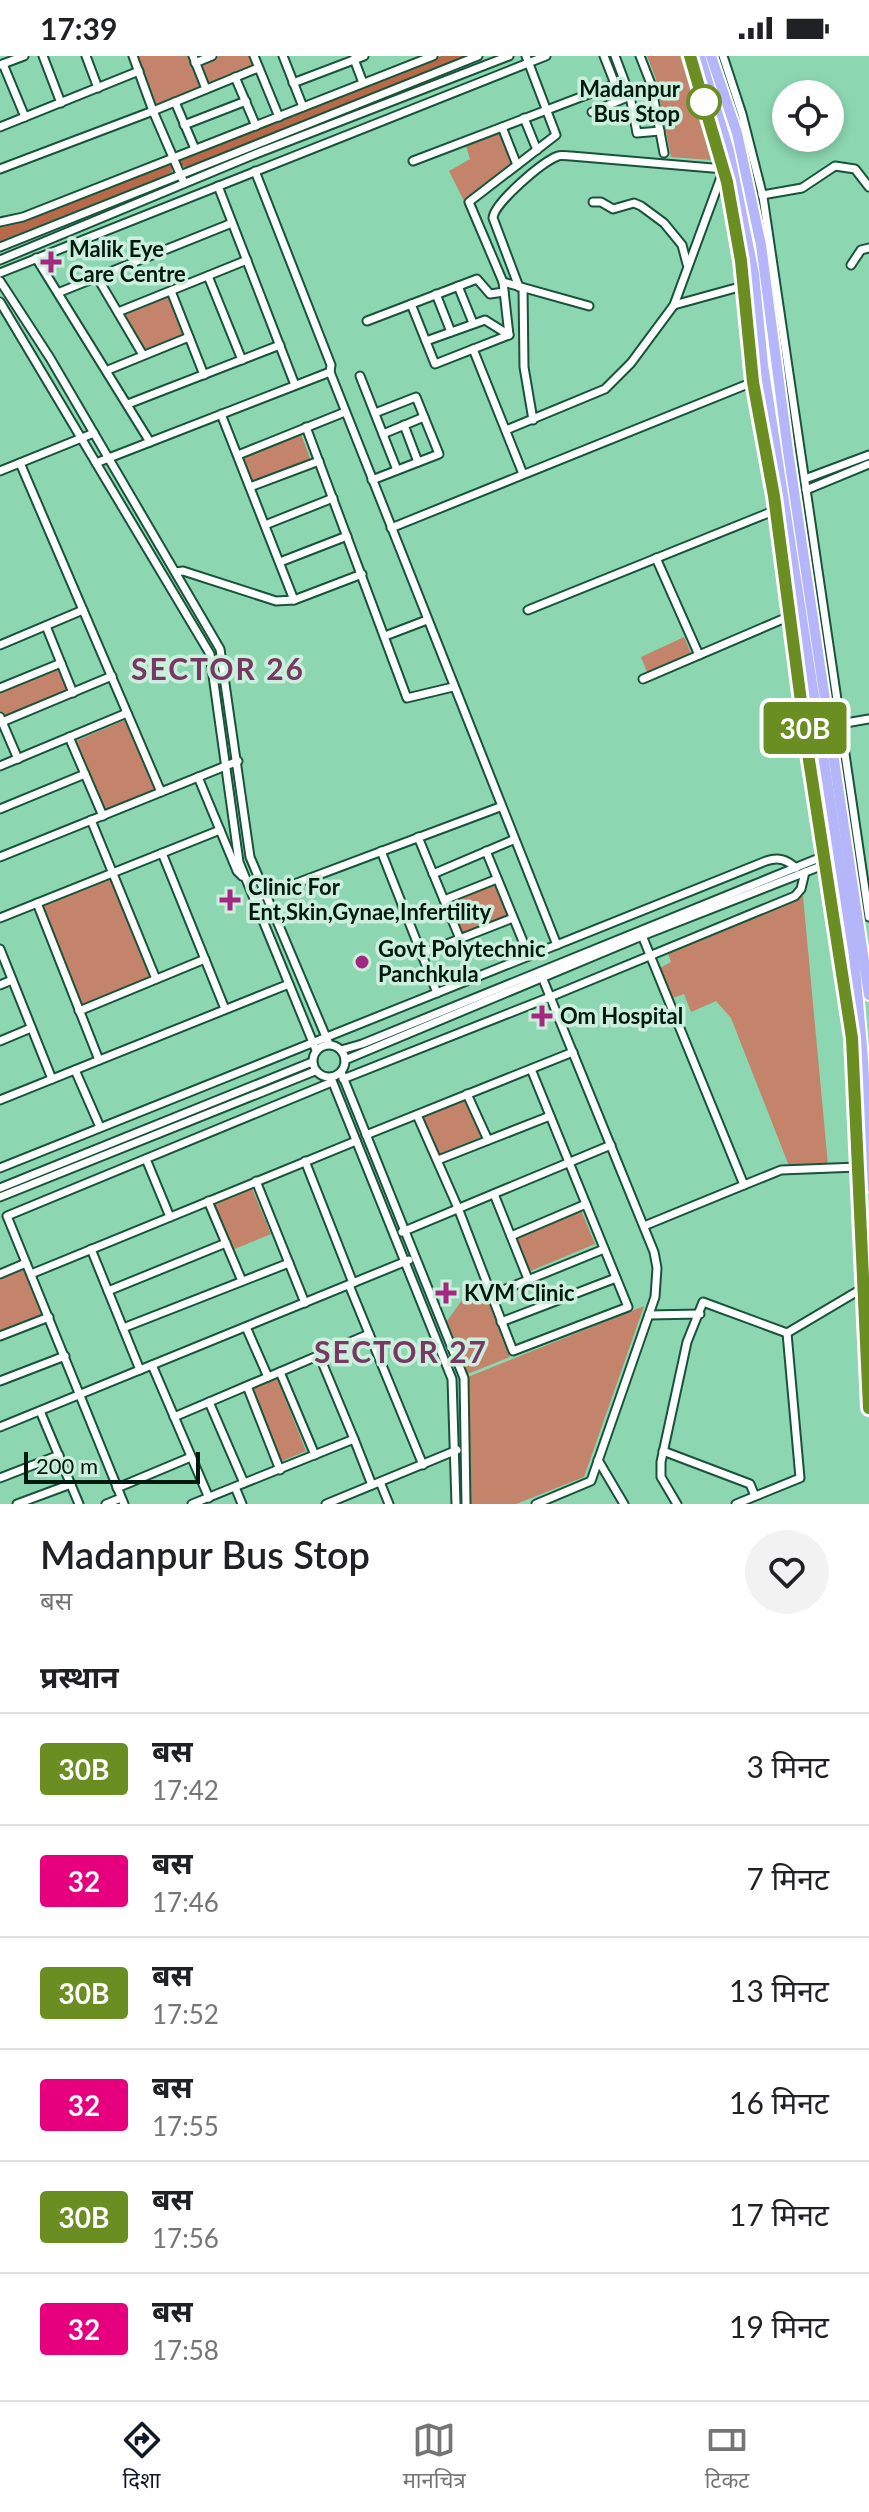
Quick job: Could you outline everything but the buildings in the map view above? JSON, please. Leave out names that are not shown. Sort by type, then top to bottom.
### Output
[{"type":"highway","points":[[700,56],[729,151],[754,274],[763,365],[869,995]]},
{"type":"highway","points":[[711,56],[737,133],[761,245],[844,857],[862,1044],[869,1186]]},
{"type":"street","points":[[24,56],[1,64],[25,117]]},
{"type":"street","points":[[43,56],[61,103]]},
{"type":"street","points":[[86,56],[98,88]]},
{"type":"street","points":[[133,56],[184,183]]},
{"type":"street","points":[[206,89],[194,59],[212,56]]},
{"type":"street","points":[[254,56],[279,117]]},
{"type":"street","points":[[331,56],[336,67]]},
{"type":"street","points":[[293,83],[364,56]]},
{"type":"street","points":[[0,222],[23,217],[436,56]]},
{"type":"street","points":[[0,247],[478,56]]},
{"type":"street","points":[[0,260],[184,183],[509,56]]},
{"type":"street","points":[[0,273],[528,60],[546,56]]},
{"type":"street","points":[[413,161],[615,84],[604,56]]},
{"type":"street","points":[[615,56],[630,96],[637,133],[660,131]]},
{"type":"street","points":[[640,56],[651,84],[664,153]]},
{"type":"street","points":[[690,56],[724,169],[741,261],[753,382],[776,510],[852,1038],[869,1408]]},
{"type":"street","points":[[723,56],[742,114],[762,195],[869,917]]},
{"type":"street","points":[[287,57],[303,107]]},
{"type":"street","points":[[354,58],[363,83]]},
{"type":"street","points":[[509,335],[503,282],[469,202],[556,135],[528,60]]},
{"type":"street","points":[[0,169],[258,68]]},
{"type":"street","points":[[0,127],[139,71]]},
{"type":"street","points":[[235,77],[256,126]]},
{"type":"street","points":[[592,112],[630,96]]},
{"type":"street","points":[[184,125],[246,101]]},
{"type":"street","points":[[175,102],[195,149]]},
{"type":"street","points":[[524,118],[537,150]]},
{"type":"street","points":[[502,127],[517,165]]},
{"type":"street","points":[[533,420],[524,367],[521,287],[493,218],[493,212],[501,201],[556,157],[724,169]]},
{"type":"street","points":[[762,195],[802,188],[835,166],[855,169],[869,187]]},
{"type":"street","points":[[506,430],[605,389],[631,363],[674,305],[724,169]]},
{"type":"street","points":[[255,171],[331,365],[330,372],[345,412],[557,945]]},
{"type":"street","points":[[198,178],[204,192]]},
{"type":"street","points":[[218,186],[295,385]]},
{"type":"street","points":[[593,202],[601,202],[613,209],[634,203],[641,206],[664,223],[682,245],[688,266]]},
{"type":"street","points":[[60,292],[232,223]]},
{"type":"street","points":[[851,265],[861,250],[869,248]]},
{"type":"street","points":[[36,258],[60,292],[150,442]]},
{"type":"street","points":[[118,312],[247,260]]},
{"type":"street","points":[[208,276],[242,360]]},
{"type":"street","points":[[97,277],[143,355]]},
{"type":"street","points":[[367,321],[477,279],[490,294],[504,292]]},
{"type":"street","points":[[0,281],[109,458],[220,649],[250,857],[328,1041],[341,1050],[345,1060],[342,1075],[464,1378],[466,1504]]},
{"type":"street","points":[[503,282],[589,306]]},
{"type":"street","points":[[458,286],[473,323]]},
{"type":"street","points":[[674,305],[743,286]]},
{"type":"street","points":[[171,291],[204,375]]},
{"type":"street","points":[[436,294],[451,332]]},
{"type":"street","points":[[0,302],[210,654],[239,862],[314,1046],[312,1062],[315,1071],[331,1079],[452,1379],[456,1504]]},
{"type":"street","points":[[411,304],[435,364],[509,335]]},
{"type":"street","points":[[426,341],[485,320],[509,335]]},
{"type":"street","points":[[108,370],[189,337]]},
{"type":"street","points":[[128,404],[280,345]]},
{"type":"street","points":[[473,349],[523,474]]},
{"type":"street","points":[[96,463],[330,372]]},
{"type":"street","points":[[360,376],[397,470]]},
{"type":"street","points":[[391,528],[753,382]]},
{"type":"street","points":[[372,480],[439,454],[416,397],[375,413]]},
{"type":"street","points":[[238,455],[345,412]]},
{"type":"street","points":[[221,414],[294,600]]},
{"type":"street","points":[[383,434],[424,417]]},
{"type":"street","points":[[404,425],[418,462]]},
{"type":"street","points":[[306,427],[407,698],[453,687]]},
{"type":"street","points":[[0,471],[94,433]]},
{"type":"street","points":[[805,479],[869,455]]},
{"type":"street","points":[[250,487],[319,461]]},
{"type":"street","points":[[20,463],[161,792]]},
{"type":"street","points":[[806,490],[869,464]]},
{"type":"street","points":[[265,525],[333,498]]},
{"type":"street","points":[[528,610],[776,510]]},
{"type":"street","points":[[280,562],[347,536]]},
{"type":"street","points":[[656,558],[699,655]]},
{"type":"street","points":[[176,572],[183,571],[276,601],[294,600],[362,574]]},
{"type":"street","points":[[0,645],[83,610]]},
{"type":"street","points":[[643,679],[790,616]]},
{"type":"street","points":[[385,636],[427,620]]},
{"type":"street","points":[[46,626],[73,693]]},
{"type":"street","points":[[0,688],[61,663]]},
{"type":"street","points":[[18,759],[1,719],[112,676]]},
{"type":"street","points":[[0,766],[127,713]]},
{"type":"street","points":[[840,724],[869,719]]},
{"type":"street","points":[[69,737],[103,816]]},
{"type":"street","points":[[0,857],[238,761]]},
{"type":"street","points":[[0,809],[85,774]]},
{"type":"street","points":[[198,777],[237,871],[246,881]]},
{"type":"street","points":[[254,899],[500,807]]},
{"type":"street","points":[[91,820],[156,979]]},
{"type":"street","points":[[0,918],[220,830]]},
{"type":"street","points":[[418,837],[460,939]]},
{"type":"street","points":[[433,874],[513,840]]},
{"type":"street","points":[[106,1504],[122,1501],[49,1317],[4,1218],[331,1079],[550,997],[795,896],[801,889],[804,869],[823,844]]},
{"type":"street","points":[[381,851],[437,993]]},
{"type":"street","points":[[486,851],[529,956]]},
{"type":"street","points":[[162,853],[225,1009]]},
{"type":"street","points":[[345,1060],[641,934],[825,860],[844,857]]},
{"type":"street","points":[[0,1168],[328,1041],[437,993],[766,861],[775,858],[784,860],[825,877],[830,885]]},
{"type":"street","points":[[444,900],[497,879]]},
{"type":"street","points":[[37,903],[99,1060]]},
{"type":"street","points":[[421,954],[513,918]]},
{"type":"street","points":[[641,934],[744,1185]]},
{"type":"street","points":[[0,949],[52,1079]]},
{"type":"street","points":[[79,1011],[205,959]]},
{"type":"street","points":[[536,1504],[548,1502],[591,1481],[655,1297],[657,1268],[644,1226],[541,976]]},
{"type":"street","points":[[341,1050],[541,976]]},
{"type":"street","points":[[0,985],[12,980]]},
{"type":"street","points":[[0,1100],[289,984]]},
{"type":"street","points":[[0,1041],[31,1028]]},
{"type":"street","points":[[366,1135],[573,1052]]},
{"type":"street","points":[[0,1188],[312,1062]]},
{"type":"street","points":[[417,1115],[458,1208],[513,1351],[628,1307],[531,1069]]},
{"type":"street","points":[[75,1070],[100,1127]]},
{"type":"street","points":[[0,1197],[315,1071]]},
{"type":"street","points":[[467,1094],[488,1140]]},
{"type":"street","points":[[438,1160],[550,1116]]},
{"type":"street","points":[[31,1274],[356,1141]]},
{"type":"street","points":[[394,1235],[611,1145]]},
{"type":"street","points":[[146,1159],[170,1217]]},
{"type":"street","points":[[305,1161],[369,1334],[423,1465]]},
{"type":"street","points":[[644,1226],[781,1170],[858,1167]]},
{"type":"street","points":[[256,1181],[305,1303]]},
{"type":"street","points":[[494,1194],[528,1279]]},
{"type":"street","points":[[208,1201],[242,1281]]},
{"type":"street","points":[[511,1236],[586,1204]]},
{"type":"street","points":[[108,1291],[226,1243]]},
{"type":"street","points":[[91,1249],[140,1370]]},
{"type":"street","points":[[491,1295],[604,1249]]},
{"type":"street","points":[[0,1427],[416,1258]]},
{"type":"street","points":[[0,1274],[26,1263]]},
{"type":"street","points":[[123,1328],[289,1263]]},
{"type":"street","points":[[501,1322],[616,1278]]},
{"type":"street","points":[[787,1333],[863,1288]]},
{"type":"street","points":[[677,1504],[661,1477],[663,1451],[687,1342],[703,1302],[787,1333]]},
{"type":"street","points":[[649,1315],[700,1314]]},
{"type":"street","points":[[0,1336],[49,1317]]},
{"type":"street","points":[[246,1327],[268,1377]]},
{"type":"street","points":[[736,1504],[800,1478],[787,1333]]},
{"type":"street","points":[[174,1417],[369,1334]]},
{"type":"street","points":[[319,1355],[354,1439],[389,1504]]},
{"type":"street","points":[[0,1381],[65,1356]]},
{"type":"street","points":[[152,1365],[209,1498]]},
{"type":"street","points":[[280,1372],[315,1455]]},
{"type":"street","points":[[247,1386],[280,1470]]},
{"type":"street","points":[[209,1402],[244,1483]]},
{"type":"street","points":[[40,1411],[79,1504]]},
{"type":"street","points":[[192,1504],[354,1439]]},
{"type":"street","points":[[326,1504],[343,1501],[465,1447]]},
{"type":"street","points":[[663,1451],[750,1484],[755,1496]]},
{"type":"street","points":[[0,1478],[59,1455]]},
{"type":"street","points":[[117,1488],[191,1457]]},
{"type":"street","points":[[598,1460],[624,1504]]},
{"type":"street","points":[[21,1503],[71,1484]]},
{"type":"street","points":[[235,1487],[242,1504]]},
{"type":"shaded area","points":[[136,56],[191,56],[203,87],[155,106]]},
{"type":"shaded area","points":[[220,56],[252,56],[256,66],[208,84],[200,64]]},
{"type":"shaded area","points":[[441,56],[469,56],[187,167],[181,166],[179,161]]},
{"type":"shaded area","points":[[647,56],[680,56],[711,160],[671,157],[656,79]]},
{"type":"shaded area","points":[[500,133],[512,163],[464,201],[449,171],[470,159],[466,146]]},
{"type":"shaded area","points":[[171,162],[172,172],[0,241],[0,227],[20,222]]},
{"type":"shaded area","points":[[168,295],[184,336],[144,353],[122,315]]},
{"type":"shaded area","points":[[301,434],[311,461],[251,484],[241,458]]},
{"type":"shaded area","points":[[684,637],[691,653],[647,672],[641,657]]},
{"type":"shaded area","points":[[58,669],[67,691],[3,718],[0,693]]},
{"type":"shaded area","points":[[125,720],[154,789],[105,810],[76,741]]},
{"type":"shaded area","points":[[110,877],[150,978],[81,1005],[41,905]]},
{"type":"shaded area","points":[[494,884],[508,917],[461,936],[447,902]]},
{"type":"shaded area","points":[[803,896],[828,1165],[789,1166],[731,1018],[716,1001],[691,1012],[684,994],[670,999],[658,969],[671,962],[667,951]]},
{"type":"shaded area","points":[[465,1097],[481,1137],[437,1155],[421,1115]]},
{"type":"shaded area","points":[[251,1186],[271,1234],[232,1250],[213,1202]]},
{"type":"shaded area","points":[[581,1210],[595,1244],[528,1272],[514,1238]]},
{"type":"shaded area","points":[[23,1268],[43,1316],[0,1333],[0,1277]]},
{"type":"shaded area","points":[[484,1291],[510,1357],[465,1375],[445,1324],[462,1300]]},
{"type":"shaded area","points":[[644,1306],[584,1477],[516,1504],[470,1504],[468,1377]]},
{"type":"shaded area","points":[[276,1376],[306,1451],[280,1462],[250,1387]]},
{"type":"bus line","name":"30B","points":[[690,56],[727,182],[741,261],[753,382],[774,496],[807,747],[852,1038],[869,1408]]},
{"type":"place","name":"Madanpur Bus Stop","points":[[704,102]]},
{"type":"place","name":"Malik Eye Care Centre","points":[[51,262]]},
{"type":"place","name":"Clinic For Ent,Skin,Gynae,Infertility","points":[[230,900]]},
{"type":"place","name":"Govt Polytechnic Panchkula","points":[[362,962]]},
{"type":"place","name":"Om Hospital","points":[[542,1016]]},
{"type":"place","name":"KVM Clinic","points":[[446,1293]]},
{"type":"district","name":"SECTOR 26","points":[[218,670]]},
{"type":"district","name":"SECTOR 27","points":[[401,1353]]}]
